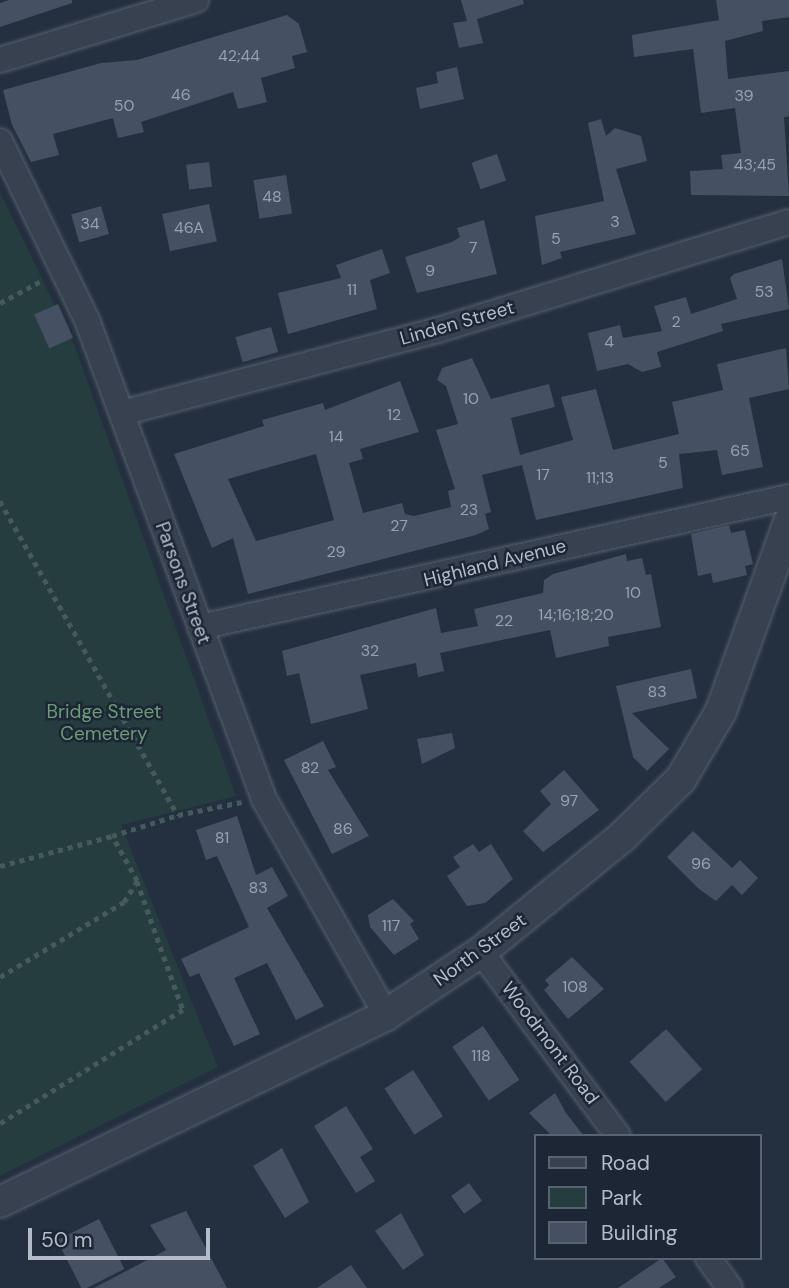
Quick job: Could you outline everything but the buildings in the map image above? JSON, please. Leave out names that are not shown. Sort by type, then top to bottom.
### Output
[{"type":"street","points":[[0,60],[196,0]]},
{"type":"street","name":"Parsons Street","points":[[0,141],[62,266],[122,413],[264,799],[386,1015]]},
{"type":"street","name":"Linden Street","points":[[122,413],[438,330],[789,222]]},
{"type":"street","name":"Highland Avenue","points":[[200,627],[789,497]]},
{"type":"street","name":"North Street","points":[[0,1202],[386,1015],[481,952],[621,838],[681,779],[736,675],[789,522]]},
{"type":"street","name":"Woodmont Road","points":[[481,952],[617,1134]]},
{"type":"street","points":[[709,1260],[730,1288]]},
{"type":"path","points":[[0,303],[47,278]]},
{"type":"path","points":[[0,501],[178,814]]},
{"type":"path","points":[[0,866],[112,836],[178,814],[264,799]]},
{"type":"path","points":[[0,1124],[184,1010],[136,881],[112,836]]},
{"type":"path","points":[[0,977],[124,902],[136,881]]},
{"type":"green space","name":"Bridge Street Cemetery","points":[[0,192],[75,347],[236,796],[121,825],[218,1067],[0,1176]]}]
